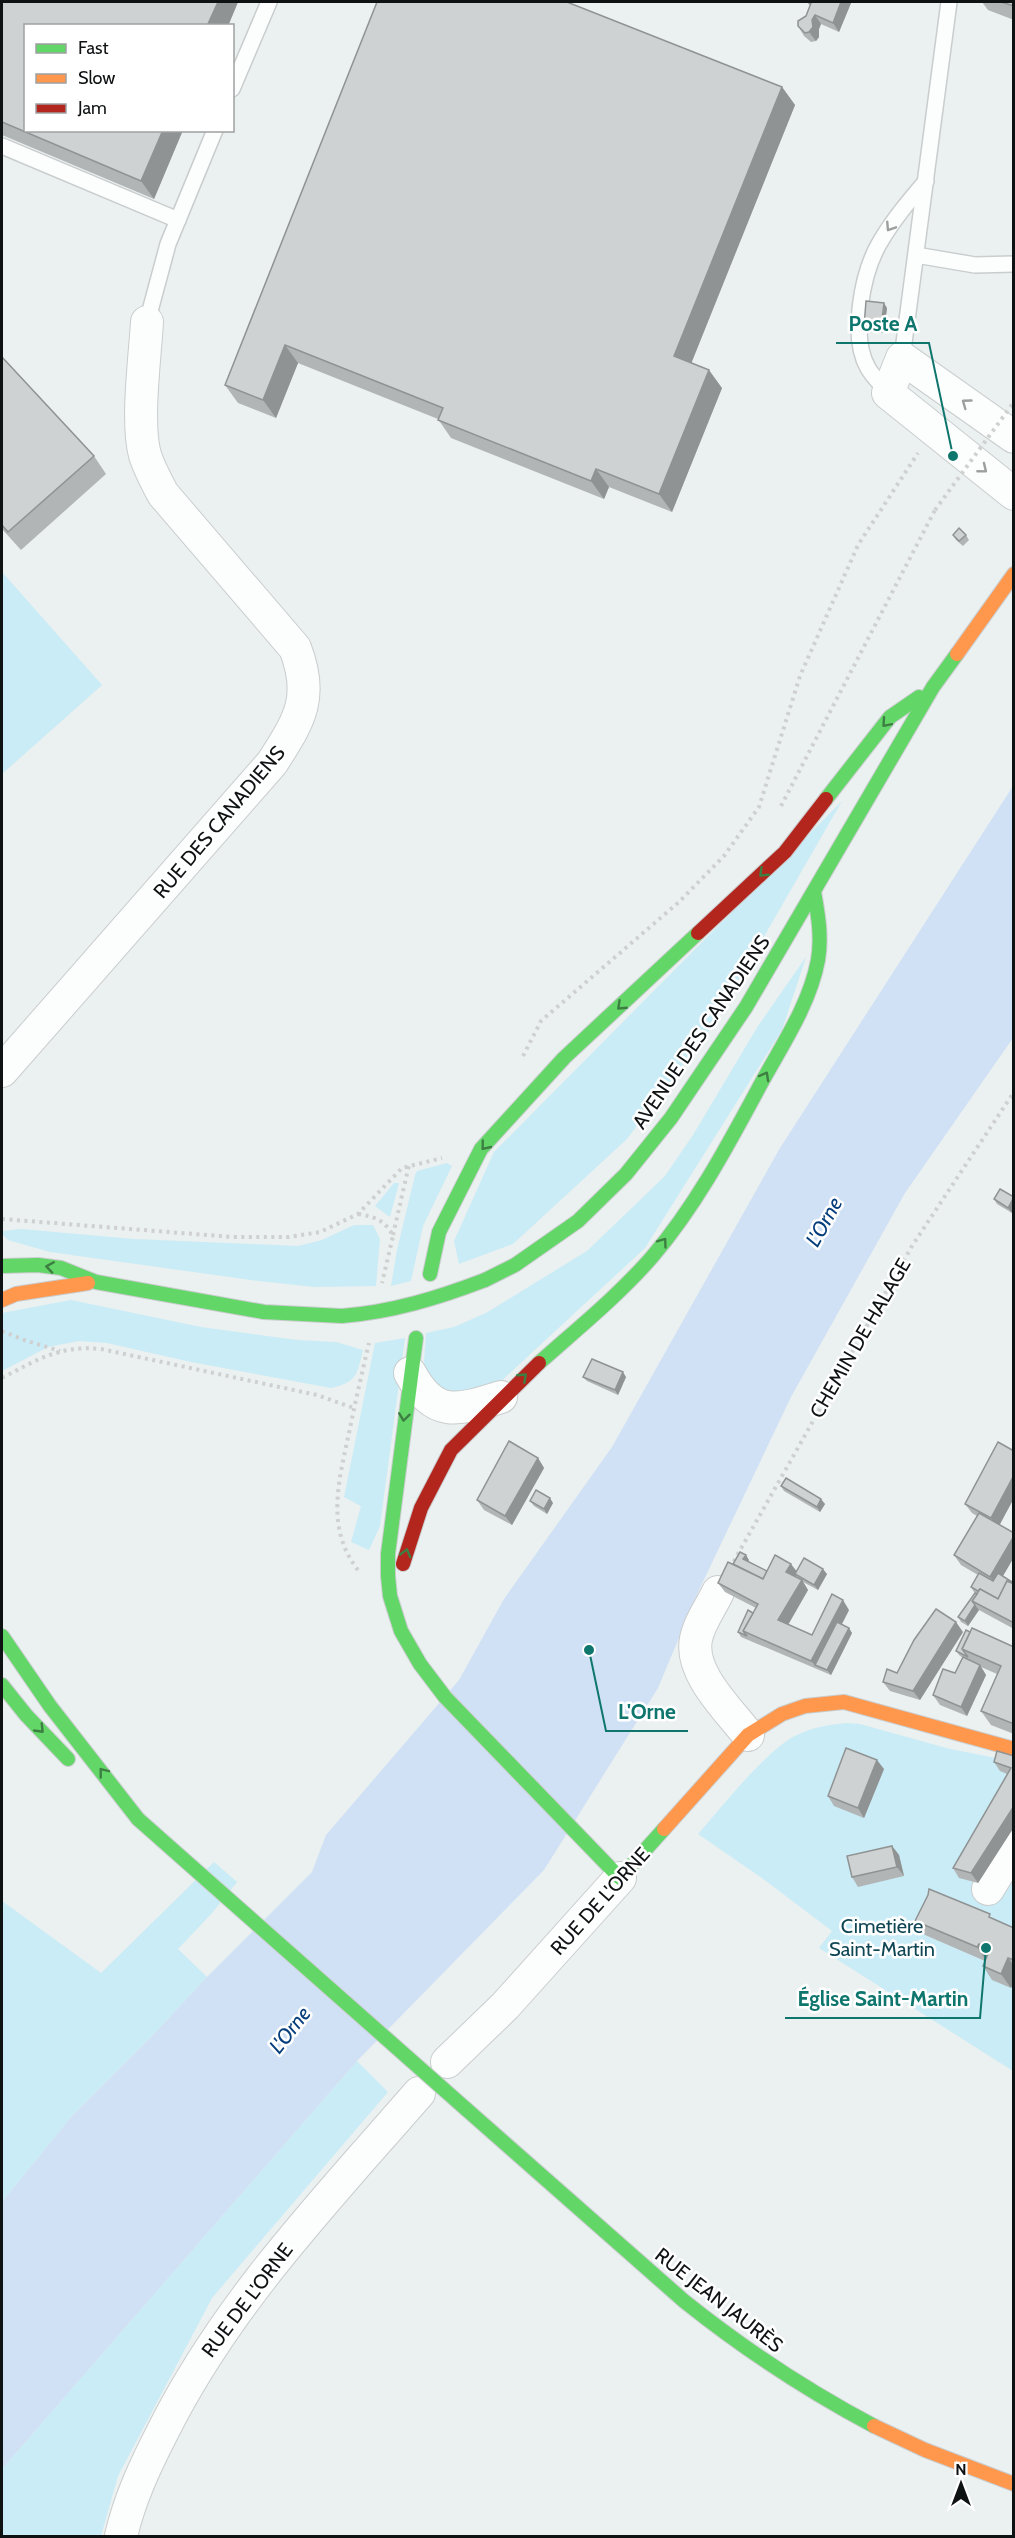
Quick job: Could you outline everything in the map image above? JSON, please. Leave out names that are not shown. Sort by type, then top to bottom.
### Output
[{"type":"street","name":"RUE DES CANADIENS","points":[[2,1071],[272,764],[293,731],[301,711],[304,691],[303,669],[295,648],[162,494],[152,472],[145,453],[142,433],[147,322]]},
{"type":"street","points":[[1014,437],[902,358],[888,393],[1014,494]]},
{"type":"street","name":"AVENUE DES CANADIENS","points":[[2,1266],[38,1265],[61,1268],[96,1282],[264,1312],[342,1316],[387,1311],[436,1299],[485,1280],[515,1265],[562,1234],[604,1198],[672,1118],[746,1007],[933,687],[1014,574]]},
{"type":"street","points":[[430,1274],[439,1232],[481,1149],[564,1058],[785,852],[891,717],[933,687]]},
{"type":"street","points":[[393,1610],[418,1510],[448,1453],[501,1397],[651,1259],[688,1209],[772,1064],[800,1010],[816,970],[821,924],[814,892]]},
{"type":"street","name":"AVENUE DES CANADIENS","points":[[2,1300],[16,1294],[96,1282]]},
{"type":"street","points":[[416,1338],[388,1554],[387,1577],[393,1610],[406,1644],[423,1671],[445,1697],[621,1878]]},
{"type":"street","points":[[410,1373],[423,1395],[440,1405],[466,1408],[501,1397]]},
{"type":"street","points":[[718,1592],[696,1638],[695,1657],[702,1676],[748,1735]]},
{"type":"street","points":[[2,1636],[50,1706],[138,1819]]},
{"type":"street","points":[[2,1685],[26,1715],[79,1771]]},
{"type":"street","name":"RUE DE L'ORNE","points":[[447,2062],[505,2006],[748,1735],[771,1719],[823,1701],[844,1702],[1014,1749]]},
{"type":"street","points":[[96,1786],[138,1819]]},
{"type":"street","name":"RUE JEAN JAURÈS","points":[[138,1819],[720,2331],[826,2401],[884,2432],[1014,2484]]},
{"type":"street","points":[[988,1889],[1014,1847]]},
{"type":"street","name":"RUE DE L'ORNE","points":[[121,2536],[136,2485],[182,2393],[211,2345],[236,2309],[304,2224],[419,2093]]},
{"type":"lane","points":[[234,84],[269,2]]},
{"type":"lane","points":[[902,358],[949,2]]},
{"type":"lane","points":[[147,322],[168,244],[214,132]]},
{"type":"lane","points":[[2,146],[178,220]]},
{"type":"lane","points":[[888,393],[868,367],[860,344],[859,320],[866,277],[878,245],[899,213],[926,181]]},
{"type":"lane","points":[[916,255],[975,265],[1014,264]]},
{"type":"path","points":[[779,810],[935,510],[1014,402]]},
{"type":"path","points":[[522,1059],[541,1021],[679,902],[724,856],[759,807],[800,676],[858,545],[933,429]]},
{"type":"path","name":"CHEMIN DE HALAGE","points":[[718,1592],[912,1246],[1014,1092]]},
{"type":"path","points":[[2,1219],[260,1239],[304,1236],[320,1232],[358,1214],[393,1175],[409,1165],[481,1149]]},
{"type":"path","points":[[393,1236],[409,1165]]},
{"type":"path","points":[[2,1331],[60,1351]]},
{"type":"path","points":[[2,1378],[48,1354],[82,1347],[101,1349],[317,1395],[354,1408],[337,1494],[337,1511],[343,1545],[364,1577]]},
{"type":"green space","points":[[2,572],[102,685],[2,774]]},
{"type":"green space","points":[[842,801],[713,1025],[627,1139],[513,1244],[459,1264],[454,1241],[494,1152]]},
{"type":"green space","points":[[806,957],[782,1030],[645,1248],[499,1383],[463,1398],[430,1389],[423,1374],[426,1333],[454,1327],[486,1313],[587,1251],[665,1176],[693,1135],[758,1026]]},
{"type":"green space","points":[[447,1163],[452,1166],[423,1226],[411,1281],[391,1286],[415,1175],[417,1171]]},
{"type":"green space","points":[[394,1183],[399,1183],[390,1217],[375,1206]]},
{"type":"green space","points":[[354,1225],[373,1225],[380,1239],[376,1286],[315,1287],[258,1281],[50,1252],[8,1240],[3,1235],[3,1231],[21,1229],[134,1239],[298,1246],[322,1240]]},
{"type":"green space","points":[[71,1300],[201,1327],[297,1340],[336,1342],[363,1350],[355,1376],[347,1383],[331,1388],[191,1362],[107,1343],[79,1341],[48,1347],[2,1371],[2,1313]]},
{"type":"green space","points":[[405,1338],[380,1526],[369,1550],[351,1542],[361,1506],[344,1497],[375,1343]]},
{"type":"green space","name":"Cimetière Saint-Martin","points":[[846,1723],[860,1724],[950,1749],[996,1758],[1013,1776],[960,1878],[978,1883],[1013,1867],[1013,1937],[925,1935],[986,1961],[1013,1982],[1013,2071],[819,1948],[832,1931],[766,1881],[698,1834],[759,1765],[785,1742],[809,1730]]},
{"type":"green space","points":[[214,1862],[237,1882],[178,1949],[207,1977],[72,2116],[2,2202],[2,1901],[101,1973]]},
{"type":"green space","points":[[357,2061],[388,2092],[212,2298],[118,2476],[101,2536],[2,2536],[2,2469]]},
{"type":"water","points":[[1013,786],[1013,1038],[905,1193],[791,1397],[699,1590],[658,1688],[544,1870],[357,2061],[2,2469],[2,2202],[72,2116],[312,1872],[326,1835],[459,1680],[504,1599],[612,1447],[780,1148]]},
{"type":"building","points":[[2,2],[218,2],[208,24],[24,24],[24,131],[2,122]]},
{"type":"building","points":[[377,2],[567,2],[782,87],[674,356],[709,370],[659,494],[596,469],[591,481],[438,420],[443,408],[285,345],[263,400],[225,385]]},
{"type":"building","points":[[807,2],[841,2],[833,23],[815,15],[812,20],[813,27],[805,33],[798,26],[798,21],[806,16],[811,3]]},
{"type":"building","points":[[1001,2],[1014,2],[1014,6]]},
{"type":"building","points":[[26,132],[162,132],[141,181]]},
{"type":"building","points":[[866,301],[884,303],[881,328],[864,327]]},
{"type":"building","points":[[2,357],[94,456],[8,532],[2,525]]},
{"type":"building","points":[[959,528],[966,535],[959,541],[953,535]]},
{"type":"building","points":[[1000,1189],[1014,1197],[1008,1208],[994,1199]]},
{"type":"building","points":[[592,1359],[623,1372],[615,1390],[583,1377]]},
{"type":"building","points":[[509,1441],[538,1458],[505,1516],[477,1500]]},
{"type":"building","points":[[998,1442],[1014,1451],[1014,1475],[991,1518],[965,1504]]},
{"type":"building","points":[[786,1478],[821,1499],[817,1507],[781,1486]]},
{"type":"building","points":[[536,1490],[550,1498],[544,1509],[530,1501]]},
{"type":"building","points":[[979,1513],[1014,1533],[990,1577],[954,1555]]},
{"type":"building","points":[[740,1552],[746,1555],[743,1559],[767,1571],[763,1579],[733,1564]]},
{"type":"building","points":[[775,1555],[791,1564],[786,1572],[802,1580],[778,1620],[812,1635],[832,1594],[843,1600],[811,1661],[743,1631],[758,1604],[718,1583],[728,1562],[763,1579]]},
{"type":"building","points":[[804,1558],[823,1569],[814,1585],[795,1574]]},
{"type":"building","points":[[979,1573],[993,1581],[998,1573],[1012,1583],[1007,1581],[998,1599],[980,1589],[978,1591],[971,1587]]},
{"type":"building","points":[[1007,1581],[1014,1584],[1014,1623],[972,1601],[980,1589],[998,1599]]},
{"type":"building","points":[[975,1593],[977,1594],[972,1601],[975,1605],[965,1621],[958,1617]]},
{"type":"building","points":[[936,1609],[956,1622],[913,1691],[883,1682],[887,1669],[897,1673],[914,1640]]},
{"type":"building","points":[[748,1610],[753,1613],[743,1631],[747,1636],[738,1632]]},
{"type":"building","points":[[837,1622],[849,1628],[827,1670],[815,1665]]},
{"type":"building","points":[[972,1628],[1014,1647],[1014,1724],[981,1711],[1001,1666],[962,1649]]},
{"type":"building","points":[[966,1630],[970,1632],[962,1649],[968,1657],[956,1651]]},
{"type":"building","points":[[963,1657],[980,1665],[961,1707],[933,1695],[943,1669],[955,1673]]},
{"type":"building","points":[[846,1748],[877,1760],[858,1808],[828,1796]]},
{"type":"building","points":[[997,1751],[1014,1756],[1014,1806],[971,1873],[953,1868],[1011,1768],[994,1762]]},
{"type":"building","points":[[892,1846],[897,1867],[852,1877],[847,1856]]},
{"type":"building","points":[[929,1889],[990,1914],[989,1917],[1014,1928],[1014,1960],[1008,1958],[1001,1974],[983,1966],[990,1949],[979,1944],[977,1947],[915,1921]]},
{"type":"traffic: fast","points":[[485,1280],[515,1265],[578,1221],[626,1174],[671,1118],[746,1007],[933,687],[957,654]]},
{"type":"traffic: fast","points":[[826,799],[890,717],[919,697]]},
{"type":"traffic: fast","points":[[539,1363],[611,1299],[652,1257],[684,1215],[726,1149],[788,1037],[809,992],[820,943],[814,892]]},
{"type":"traffic: fast","points":[[430,1274],[439,1232],[481,1149],[564,1058],[698,933]]},
{"type":"traffic: fast","points":[[2,1266],[38,1265],[61,1268],[96,1282],[264,1312],[342,1316]]},
{"type":"traffic: fast","points":[[342,1316],[415,1303],[485,1280]]},
{"type":"traffic: fast","points":[[416,1338],[388,1554],[390,1596],[401,1631],[420,1664],[445,1697],[620,1878],[664,1829]]},
{"type":"traffic: fast","points":[[2,1636],[50,1706],[138,1819]]},
{"type":"traffic: fast","points":[[2,1685],[26,1715],[68,1759]]},
{"type":"traffic: fast","points":[[138,1819],[466,2109]]},
{"type":"traffic: fast","points":[[466,2109],[707,2319],[800,2383],[874,2426]]},
{"type":"traffic: slow","points":[[957,654],[1014,574]]},
{"type":"traffic: slow","points":[[2,1300],[16,1294],[88,1283]]},
{"type":"traffic: slow","points":[[664,1829],[748,1735],[782,1714],[805,1706],[844,1702],[1014,1749]]},
{"type":"traffic: slow","points":[[874,2426],[925,2450],[1014,2484]]},
{"type":"traffic: jam","points":[[698,933],[785,852],[826,799]]},
{"type":"traffic: jam","points":[[403,1564],[421,1508],[451,1450],[539,1363]]},
{"type":"place","name":"Poste A","points":[[953,456]]},
{"type":"place","name":"L'Orne","points":[[589,1650]]},
{"type":"place","name":"Église Saint-Martin","points":[[986,1948]]}]
